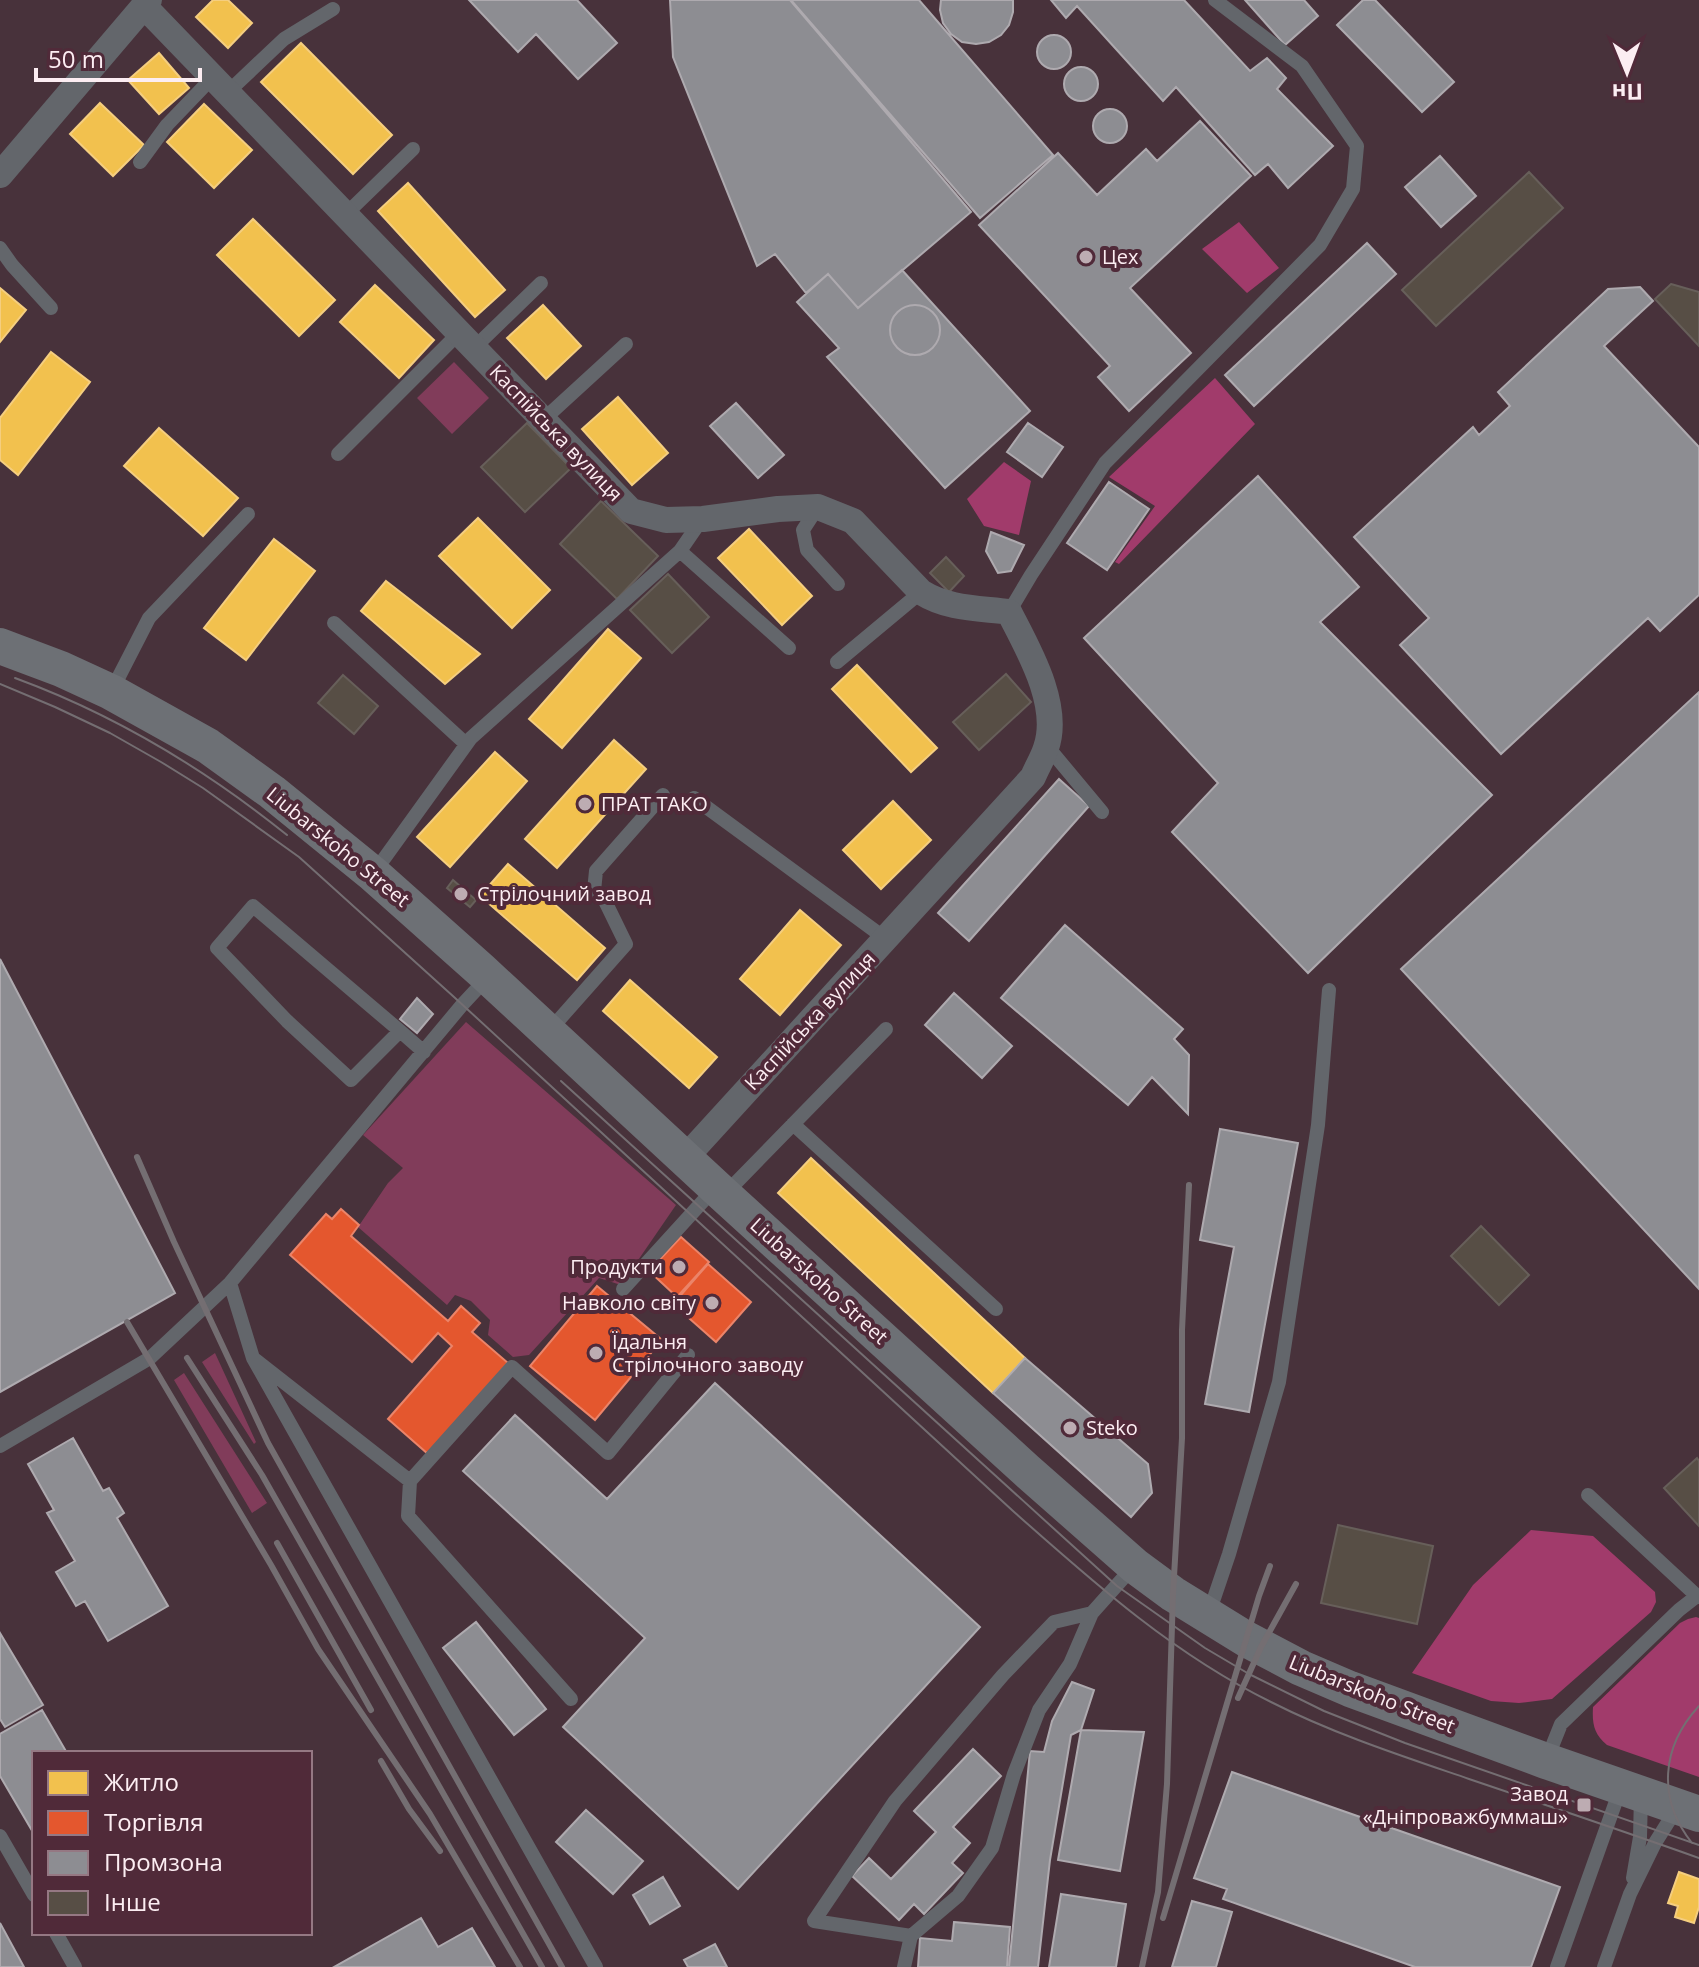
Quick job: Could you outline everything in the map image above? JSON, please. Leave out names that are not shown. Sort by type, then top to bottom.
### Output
[{"type":"main road","name":"Liubarskoho Street","points":[[0,646],[111,692],[208,746],[272,792],[373,874],[488,976],[1026,1470],[1135,1566],[1173,1594],[1301,1668],[1350,1689],[1688,1810]]},
{"type":"street","name":"Каспійська вулиця","points":[[147,3],[220,84],[631,511],[666,520],[818,507],[853,521],[921,592],[931,598],[958,607],[1009,612],[1039,670],[1049,717],[1047,746],[1033,777],[685,1158]]},
{"type":"street","points":[[0,175],[147,3]]},
{"type":"lane","points":[[1009,612],[1105,463],[1320,245],[1353,189],[1357,146],[1302,66],[1215,0]]},
{"type":"lane","points":[[140,162],[167,125],[284,39],[333,9]]},
{"type":"lane","points":[[345,215],[413,149]]},
{"type":"lane","points":[[0,248],[51,308]]},
{"type":"lane","points":[[338,454],[466,340],[541,283]]},
{"type":"lane","points":[[543,420],[626,344]]},
{"type":"lane","points":[[818,507],[803,530],[807,550],[838,584]]},
{"type":"lane","points":[[111,692],[149,618],[248,514]]},
{"type":"lane","points":[[373,874],[471,738],[680,551],[703,519]]},
{"type":"lane","points":[[680,551],[789,648]]},
{"type":"lane","points":[[837,662],[921,592]]},
{"type":"lane","points":[[334,623],[466,744]]},
{"type":"lane","points":[[1047,746],[1102,812]]},
{"type":"lane","points":[[548,1031],[626,944],[605,901],[594,891],[596,871],[663,795]]},
{"type":"lane","points":[[694,798],[886,939]]},
{"type":"lane","points":[[400,1031],[351,1080],[287,1021],[217,948],[253,906],[400,1031],[424,1052]]},
{"type":"lane","points":[[0,1446],[150,1358],[230,1283],[488,976]]},
{"type":"lane","points":[[1208,1616],[1279,1382],[1318,1125],[1329,990]]},
{"type":"lane","points":[[623,1289],[886,1029]]},
{"type":"lane","points":[[793,1124],[996,1309]]},
{"type":"lane","points":[[230,1283],[253,1358],[596,1967]]},
{"type":"lane","points":[[571,1699],[408,1516],[410,1481],[512,1367],[608,1453],[688,1355]]},
{"type":"lane","points":[[253,1358],[410,1481]]},
{"type":"lane","points":[[1546,1761],[1561,1724],[1679,1610],[1698,1597],[1588,1495]]},
{"type":"lane","points":[[904,1967],[911,1936],[958,1896],[992,1848],[1014,1774],[1039,1710],[1070,1664],[1092,1613],[1135,1566]]},
{"type":"lane","points":[[911,1936],[814,1921],[895,1801],[1003,1675],[1054,1622],[1092,1613]]},
{"type":"lane","points":[[1630,1894],[1640,1837],[1631,1790]]},
{"type":"lane","points":[[1557,1967],[1631,1790]]},
{"type":"lane","points":[[1604,1967],[1630,1894],[1655,1843],[1688,1810]]},
{"type":"lane","points":[[0,1836],[32,1892]]},
{"type":"lane","points":[[57,1935],[75,1967]]},
{"type":"shaded area","points":[[1239,222],[1279,268],[1247,293],[1202,249]]},
{"type":"shaded area","points":[[454,362],[489,398],[452,434],[417,398]]},
{"type":"shaded area","points":[[1215,378],[1255,424],[1119,564],[1115,562],[1155,506],[1109,477]]},
{"type":"shaded area","points":[[1004,462],[1031,481],[1019,535],[984,526],[967,499]]},
{"type":"shaded area","points":[[466,1022],[676,1205],[621,1285],[599,1278],[529,1355],[513,1357],[488,1335],[490,1320],[471,1301],[455,1295],[447,1305],[358,1227],[388,1183],[403,1168],[363,1135]]},
{"type":"shaded area","points":[[215,1353],[256,1442],[254,1444],[202,1362]]},
{"type":"shaded area","points":[[184,1373],[267,1503],[252,1513],[174,1380]]},
{"type":"shaded area","points":[[1531,1530],[1593,1536],[1655,1592],[1656,1602],[1651,1612],[1552,1699],[1519,1703],[1491,1701],[1412,1673],[1473,1585]]},
{"type":"shaded area","points":[[1699,1618],[1699,1777],[1607,1745],[1597,1733],[1593,1713],[1593,1707],[1680,1623]]},
{"type":"building: Житло","points":[[213,0],[228,0],[252,23],[228,48],[196,17]]},
{"type":"building: Житло","points":[[301,43],[392,135],[353,174],[261,82]]},
{"type":"building: Житло","points":[[159,53],[189,88],[159,114],[128,80]]},
{"type":"building: Житло","points":[[100,103],[144,145],[113,176],[70,134]]},
{"type":"building: Житло","points":[[204,104],[252,150],[214,188],[167,142]]},
{"type":"building: Житло","points":[[408,183],[505,290],[475,317],[378,211]]},
{"type":"building: Житло","points":[[253,219],[335,300],[299,336],[217,255]]},
{"type":"building: Житло","points":[[375,285],[434,340],[399,378],[340,322]]},
{"type":"building: Житло","points":[[0,288],[26,310],[0,342]]},
{"type":"building: Житло","points":[[543,305],[581,346],[546,379],[507,338]]},
{"type":"building: Житло","points":[[51,352],[90,382],[18,475],[0,460],[0,418]]},
{"type":"building: Житло","points":[[618,397],[668,453],[632,485],[582,429]]},
{"type":"building: Житло","points":[[159,428],[238,498],[203,536],[124,466]]},
{"type":"building: Житло","points":[[478,518],[550,590],[512,628],[439,556]]},
{"type":"building: Житло","points":[[749,529],[812,596],[782,625],[718,558]]},
{"type":"building: Житло","points":[[274,539],[315,571],[246,660],[204,628]]},
{"type":"building: Житло","points":[[386,581],[480,654],[445,684],[361,611]]},
{"type":"building: Житло","points":[[608,629],[641,658],[562,748],[529,719]]},
{"type":"building: Житло","points":[[857,665],[937,748],[911,772],[832,689]]},
{"type":"building: Житло","name":"ПРАТ ТАКО","points":[[614,740],[646,769],[557,868],[525,839]]},
{"type":"building: Житло","points":[[495,752],[527,781],[450,867],[417,837]]},
{"type":"building: Житло","points":[[893,801],[931,840],[881,889],[843,850]]},
{"type":"building: Житло","points":[[508,864],[605,948],[577,980],[480,896]]},
{"type":"building: Житло","points":[[800,910],[841,945],[780,1015],[740,979]]},
{"type":"building: Житло","points":[[630,980],[717,1057],[689,1088],[603,1011]]},
{"type":"building: Житло","points":[[811,1158],[1025,1358],[993,1393],[778,1193]]},
{"type":"building: Житло","points":[[1679,1872],[1699,1879],[1699,1907],[1694,1923],[1675,1917],[1678,1906],[1668,1903]]},
{"type":"building: Торгівля","points":[[341,1209],[359,1225],[351,1236],[448,1321],[461,1306],[480,1323],[472,1332],[508,1363],[428,1454],[388,1419],[452,1346],[438,1333],[412,1362],[290,1255],[326,1214],[332,1219]]},
{"type":"building: Торгівля","name":"Продукти","points":[[681,1237],[709,1262],[677,1297],[649,1271]]},
{"type":"building: Торгівля","name":"Навколо світу","points":[[708,1264],[751,1302],[716,1342],[673,1304]]},
{"type":"building: Торгівля","name":"Їдальня Стрілочного заводу","points":[[597,1286],[662,1340],[595,1420],[530,1366]]},
{"type":"building: Промзона","points":[[469,0],[577,0],[617,43],[578,79],[536,34],[518,52]]},
{"type":"building: Промзона","points":[[670,0],[790,0],[971,212],[858,308],[828,274],[806,293],[775,254],[757,266],[673,57]]},
{"type":"building: Промзона","points":[[791,0],[919,0],[1053,155],[980,218]]},
{"type":"building: Промзона","points":[[941,0],[1013,0],[1013,12],[1009,25],[1001,35],[989,42],[962,42],[943,23]]},
{"type":"building: Промзона","points":[[1051,0],[1184,0],[1250,71],[1267,58],[1286,78],[1277,89],[1333,146],[1288,188],[1268,164],[1255,175],[1176,87],[1163,101],[1077,6],[1066,18]]},
{"type":"building: Промзона","points":[[1245,0],[1304,0],[1318,16],[1285,45]]},
{"type":"building: Промзона","points":[[1363,0],[1375,0],[1454,82],[1422,112],[1337,25]]},
{"type":"building: Промзона","points":[[1054,35],[1066,40],[1071,52],[1066,64],[1054,69],[1042,64],[1037,52],[1042,40]]},
{"type":"building: Промзона","points":[[1081,67],[1093,72],[1098,84],[1093,96],[1081,101],[1069,96],[1064,84],[1069,72]]},
{"type":"building: Промзона","points":[[1110,109],[1122,114],[1127,126],[1122,138],[1110,143],[1098,138],[1093,126],[1098,114]]},
{"type":"building: Промзона","name":"Цех","points":[[1200,121],[1251,176],[1130,288],[1191,353],[1129,411],[1098,377],[1110,366],[979,225],[1058,153],[1097,195],[1146,149],[1157,161]]},
{"type":"building: Промзона","points":[[1440,156],[1476,196],[1441,227],[1405,187]]},
{"type":"building: Промзона","points":[[1367,243],[1396,274],[1254,406],[1225,375]]},
{"type":"building: Промзона","points":[[902,270],[1030,411],[945,488],[827,357],[839,348],[797,302],[828,274],[858,308]]},
{"type":"building: Промзона","points":[[1640,287],[1653,301],[1604,346],[1699,447],[1699,595],[1660,631],[1648,618],[1501,754],[1400,645],[1429,618],[1354,537],[1473,427],[1479,435],[1510,406],[1498,392],[1608,289]]},
{"type":"building: Промзона","points":[[915,305],[932,313],[940,330],[932,347],[915,355],[898,347],[890,330],[898,313]]},
{"type":"building: Промзона","points":[[736,403],[784,455],[758,478],[710,426]]},
{"type":"building: Промзона","points":[[1028,423],[1063,447],[1042,477],[1007,452]]},
{"type":"building: Промзона","points":[[1258,476],[1359,587],[1320,622],[1492,795],[1308,973],[1172,832],[1218,783],[1084,638]]},
{"type":"building: Промзона","points":[[1109,482],[1149,509],[1107,570],[1067,543]]},
{"type":"building: Промзона","points":[[991,532],[1024,545],[1011,571],[998,573],[986,551]]},
{"type":"building: Промзона","points":[[1699,692],[1699,1289],[1401,969]]},
{"type":"building: Промзона","points":[[1059,779],[1089,806],[969,941],[938,913]]},
{"type":"building: Промзона","points":[[1065,925],[1183,1029],[1174,1039],[1189,1055],[1188,1114],[1152,1077],[1128,1105],[1001,998]]},
{"type":"building: Промзона","points":[[0,959],[175,1293],[0,1392]]},
{"type":"building: Промзона","points":[[954,993],[1012,1046],[982,1078],[925,1025]]},
{"type":"building: Промзона","points":[[417,998],[433,1014],[417,1033],[400,1019]]},
{"type":"building: Промзона","points":[[1220,1129],[1298,1143],[1249,1412],[1205,1404],[1234,1247],[1200,1240]]},
{"type":"building: Промзона","name":"Steko","points":[[1025,1358],[1148,1464],[1152,1493],[1131,1517],[993,1393]]},
{"type":"building: Промзона","points":[[715,1383],[980,1627],[738,1889],[563,1727],[645,1638],[463,1471],[515,1415],[607,1499]]},
{"type":"building: Промзона","points":[[73,1438],[103,1491],[109,1488],[124,1513],[117,1518],[168,1606],[108,1641],[85,1601],[76,1606],[56,1572],[75,1561],[47,1513],[54,1510],[28,1464]]},
{"type":"building: Промзона","points":[[476,1622],[546,1709],[514,1735],[443,1648]]},
{"type":"building: Промзона","points":[[0,1633],[43,1705],[5,1727],[0,1719]]},
{"type":"building: Промзона","points":[[1072,1682],[1094,1690],[1081,1730],[1071,1735],[1050,1860],[1038,1967],[1009,1967],[1030,1751],[1044,1752],[1052,1721]]},
{"type":"building: Промзона","points":[[42,1710],[66,1751],[32,1751],[32,1831],[0,1776],[0,1734]]},
{"type":"building: Промзона","points":[[1081,1730],[1144,1732],[1120,1871],[1058,1860]]},
{"type":"building: Промзона","points":[[973,1749],[1001,1776],[953,1827],[970,1843],[952,1863],[963,1873],[924,1914],[914,1904],[899,1920],[852,1876],[869,1858],[891,1879],[936,1832],[914,1811]]},
{"type":"building: Промзона","points":[[1232,1772],[1560,1887],[1531,1967],[1415,1967],[1223,1899],[1227,1889],[1194,1878]]},
{"type":"building: Промзона","points":[[586,1810],[643,1861],[613,1894],[556,1842]]},
{"type":"building: Промзона","points":[[663,1877],[680,1906],[650,1924],[633,1895]]},
{"type":"building: Промзона","points":[[1061,1894],[1126,1904],[1116,1967],[1049,1967]]},
{"type":"building: Промзона","points":[[1192,1901],[1232,1912],[1216,1967],[1172,1967]]},
{"type":"building: Промзона","points":[[421,1918],[438,1947],[472,1928],[495,1967],[334,1967]]},
{"type":"building: Промзона","points":[[954,1922],[1010,1927],[1007,1967],[918,1967],[920,1938],[952,1941]]},
{"type":"building: Промзона","points":[[0,1923],[24,1967],[0,1967]]},
{"type":"building: Промзона","points":[[715,1944],[727,1967],[688,1967],[684,1960]]},
{"type":"building: Інше","points":[[1529,172],[1563,208],[1436,326],[1402,290]]},
{"type":"building: Інше","points":[[1671,284],[1699,292],[1699,346],[1655,299]]},
{"type":"building: Інше","points":[[527,423],[571,468],[525,512],[481,467]]},
{"type":"building: Інше","points":[[601,501],[658,556],[617,599],[560,544]]},
{"type":"building: Інше","points":[[946,557],[964,576],[949,592],[930,573]]},
{"type":"building: Інше","points":[[668,574],[709,617],[672,653],[630,610]]},
{"type":"building: Інше","points":[[1006,674],[1031,702],[979,750],[953,722]]},
{"type":"building: Інше","points":[[343,675],[378,706],[354,734],[318,703]]},
{"type":"building: Інше","name":"Стрілочний завод","points":[[453,880],[476,900],[470,907],[447,888]]},
{"type":"building: Інше","points":[[1481,1226],[1529,1275],[1499,1305],[1451,1256]]},
{"type":"building: Інше","points":[[1697,1458],[1699,1461],[1699,1526],[1664,1488]]},
{"type":"building: Інше","points":[[1338,1525],[1433,1546],[1417,1624],[1321,1603]]},
{"type":"tram line","points":[[15,678],[87,708],[157,745],[224,788],[287,835]]},
{"type":"tram line","points":[[0,684],[110,733],[161,762],[299,857],[1013,1511],[1104,1590],[1167,1639],[1235,1683],[1319,1724],[1394,1753],[1699,1858]]},
{"type":"tram line","points":[[561,1081],[1117,1586],[1205,1648],[1324,1711],[1405,1743],[1699,1845]]},
{"type":"tram line","points":[[1692,1843],[1673,1809],[1668,1773],[1677,1739],[1699,1706]]},
{"type":"railway","points":[[137,1157],[268,1443],[562,1967]]},
{"type":"railway","points":[[1142,1967],[1158,1892],[1167,1784],[1189,1185]]},
{"type":"railway","points":[[127,1322],[318,1649],[430,1814],[520,1967]]},
{"type":"railway","points":[[187,1358],[262,1475],[542,1967]]},
{"type":"railway","points":[[277,1543],[371,1710]]},
{"type":"railway","points":[[1163,1918],[1270,1566]]},
{"type":"railway","points":[[1238,1698],[1261,1647],[1296,1584]]},
{"type":"railway","points":[[381,1761],[409,1809],[440,1851]]},
{"type":"place","name":"Цех","points":[[1086,257]]},
{"type":"place","name":"ПРАТ ТАКО","points":[[585,804]]},
{"type":"place","name":"Стрілочний завод","points":[[461,894]]},
{"type":"place","name":"Продукти","points":[[679,1267]]},
{"type":"place","name":"Навколо світу","points":[[712,1303]]},
{"type":"place","name":"Їдальня Стрілочного заводу","points":[[596,1353]]},
{"type":"place","name":"Steko","points":[[1070,1428]]},
{"type":"place","name":"Завод «Дніпроважбуммаш»","points":[[1584,1805]]}]
